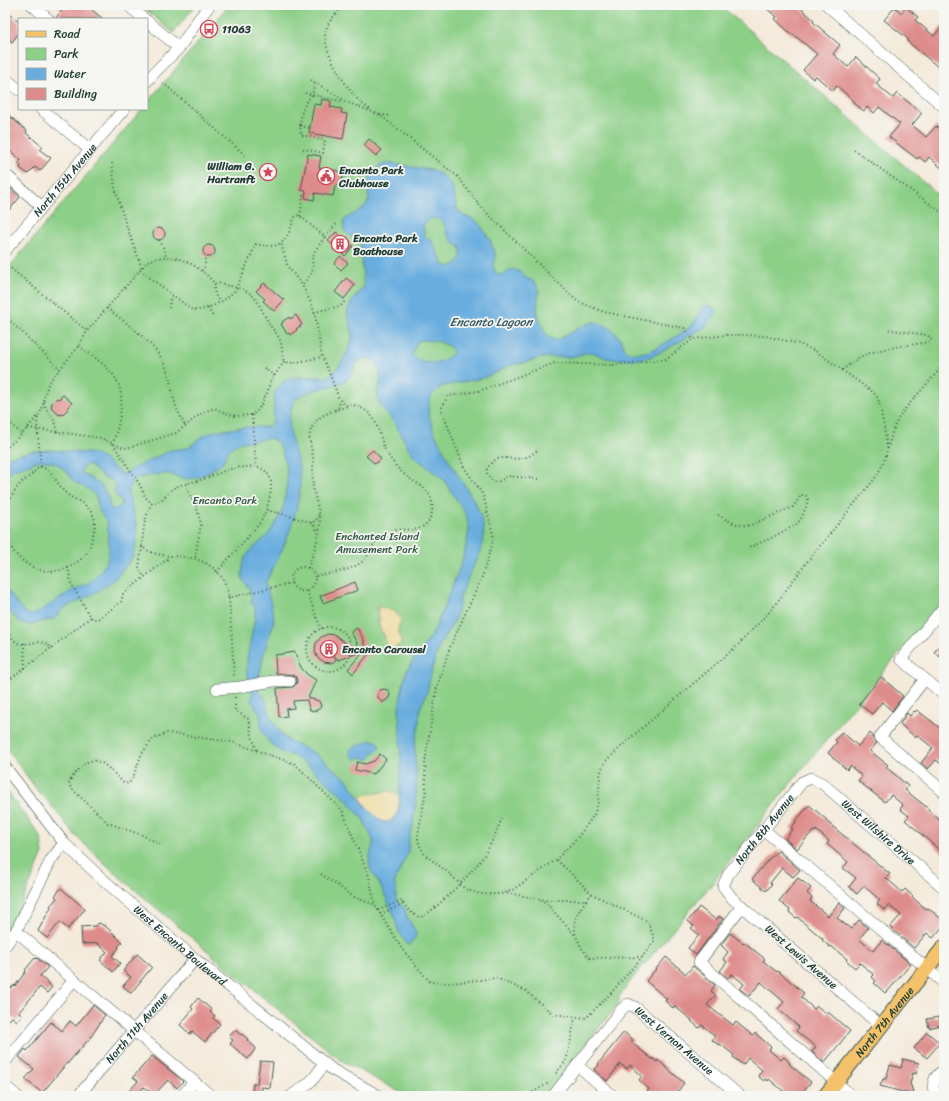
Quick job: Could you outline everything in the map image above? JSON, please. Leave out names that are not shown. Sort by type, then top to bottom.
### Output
[{"type":"main road","name":"North 7th Avenue","points":[[825,1096],[944,947]]},
{"type":"street","points":[[32,5],[47,18]]},
{"type":"street","points":[[128,5],[143,18]]},
{"type":"street","points":[[148,80],[179,48],[210,5]]},
{"type":"street","points":[[827,5],[944,106]]},
{"type":"street","points":[[148,22],[179,48]]},
{"type":"street","points":[[5,78],[18,89]]},
{"type":"street","points":[[42,110],[90,150]]},
{"type":"street","name":"North 15th Avenue","points":[[5,251],[123,110]]},
{"type":"street","points":[[5,174],[42,207]]},
{"type":"street","points":[[944,607],[901,660],[944,695]]},
{"type":"street","points":[[925,679],[880,737],[944,792]]},
{"type":"street","points":[[217,689],[237,688],[273,681],[290,681]]},
{"type":"street","name":"West Encanto Boulevard","points":[[5,767],[64,843],[99,876],[195,959],[324,1063],[367,1093],[379,1096]]},
{"type":"street","name":"North 8th Avenue","points":[[723,886],[729,873],[763,829],[802,782],[811,778]]},
{"type":"street","name":"West Wilshire Drive","points":[[811,778],[823,784],[944,888]]},
{"type":"street","points":[[763,829],[944,983]]},
{"type":"street","points":[[5,946],[16,931],[51,860],[64,843]]},
{"type":"street","name":"West Lewis Avenue","points":[[723,886],[732,898],[881,1026]]},
{"type":"street","points":[[742,906],[699,962],[852,1096]]},
{"type":"street","points":[[16,931],[211,1096]]},
{"type":"street","name":"North 11th Avenue","points":[[78,1096],[195,959]]},
{"type":"street","points":[[5,1062],[74,980]]},
{"type":"street","name":"West Vernon Avenue","points":[[577,1065],[628,1004],[635,1007],[740,1096]]},
{"type":"street","points":[[291,1096],[312,1080],[318,1074],[324,1063]]},
{"type":"street","points":[[553,1096],[577,1065],[613,1096]]},
{"type":"street","points":[[938,1096],[933,1087],[934,1080],[938,1074],[944,1070]]},
{"type":"street","points":[[182,1096],[194,1081]]},
{"type":"street","points":[[5,1086],[17,1096]]},
{"type":"path","points":[[344,5],[328,24],[325,43],[336,67],[356,97],[458,177],[480,206],[577,300],[604,312],[684,328],[693,339]]},
{"type":"path","points":[[311,80],[347,102]]},
{"type":"path","points":[[302,149],[323,153],[325,140],[301,135],[300,126],[304,107],[312,95],[315,82]]},
{"type":"path","points":[[163,83],[245,155]]},
{"type":"path","points":[[305,93],[347,102],[380,115],[392,116]]},
{"type":"path","points":[[300,126],[310,128]]},
{"type":"path","points":[[854,150],[944,214]]},
{"type":"path","points":[[112,163],[115,188],[141,269],[145,275],[195,311],[208,308],[232,295],[256,244],[270,246],[277,245],[287,237],[296,215],[300,216],[325,237]]},
{"type":"path","points":[[300,216],[303,195]]},
{"type":"path","points":[[302,285],[312,273],[312,259],[315,251],[338,222]]},
{"type":"path","points":[[159,240],[166,257]]},
{"type":"path","points":[[281,242],[288,267],[302,285],[310,299],[314,312],[322,357],[340,399],[348,406]]},
{"type":"path","points":[[202,271],[206,266],[204,259],[206,256]]},
{"type":"path","points":[[5,449],[28,428],[38,416],[42,409],[47,385],[78,346],[87,331],[147,262],[153,259],[166,257],[186,261],[197,267],[214,284],[215,296],[220,302]]},
{"type":"path","points":[[8,266],[87,331]]},
{"type":"path","points":[[28,428],[101,438],[124,448],[131,448],[176,433],[202,412],[211,409],[216,409],[236,416],[252,415],[258,410],[267,393],[270,382],[284,362],[280,339],[271,328],[258,303],[250,293],[237,287],[218,283],[214,284]]},
{"type":"path","points":[[169,308],[172,295]]},
{"type":"path","points":[[314,312],[342,306],[346,300]]},
{"type":"path","points":[[107,308],[142,337],[162,359],[167,371],[177,410],[185,426]]},
{"type":"path","points":[[208,308],[213,317]]},
{"type":"path","points":[[5,316],[60,369]]},
{"type":"path","points":[[842,370],[860,358],[873,352],[929,342],[931,339],[926,335],[886,329]]},
{"type":"path","points":[[887,450],[880,406],[878,399],[870,390],[817,352],[788,340],[765,336],[745,334],[693,339],[666,359],[614,365],[555,363],[479,391],[448,396],[441,409],[464,467],[483,495],[494,538],[482,577],[450,647],[437,687],[425,762],[426,790],[418,842],[425,855],[450,874],[467,890],[481,894],[493,895],[505,893],[517,887],[556,860],[578,837],[594,815],[598,803],[600,776],[606,761],[738,645],[772,609],[807,562],[872,482],[880,469],[887,450],[892,433],[898,420],[944,363]]},
{"type":"path","points":[[78,346],[109,369],[116,378],[122,397],[119,420],[113,444],[140,485],[145,497],[152,503],[162,500],[173,488],[182,484],[202,480],[235,468],[256,466],[266,472],[270,478],[271,486],[267,510],[264,517],[217,572]]},
{"type":"path","points":[[284,362],[293,363],[322,357]]},
{"type":"path","points":[[264,368],[275,376]]},
{"type":"path","points":[[44,399],[46,409],[56,424],[57,432]]},
{"type":"path","points":[[333,411],[339,405],[340,399]]},
{"type":"path","points":[[308,568],[319,535],[320,523],[313,488],[313,456],[309,436],[317,420],[322,416],[348,406],[354,405],[361,407],[372,415],[387,454],[402,472],[425,489],[428,493],[432,502],[432,512],[428,521],[423,526],[410,530],[393,531],[382,536],[376,542],[366,558],[354,567],[316,576]]},
{"type":"path","points":[[252,415],[256,466]]},
{"type":"path","points":[[38,416],[38,449],[41,467],[54,476],[66,493],[85,505],[91,512],[96,528],[88,550],[81,559],[68,567],[52,571],[42,570],[27,564],[18,557],[8,544],[5,531],[8,508],[12,494],[21,482],[36,469],[41,467]]},
{"type":"path","points":[[5,419],[22,434]]},
{"type":"path","points":[[538,479],[508,476],[495,482],[489,478],[487,471],[489,466],[496,459],[525,458],[539,449]]},
{"type":"path","points":[[186,484],[191,498],[195,502],[201,524],[195,559]]},
{"type":"path","points":[[718,515],[737,524],[746,526],[751,525],[790,508],[801,495],[806,496],[808,499],[807,505],[801,519],[797,524],[748,548]]},
{"type":"path","points":[[144,577],[139,567],[144,526],[148,510],[152,503]]},
{"type":"path","points":[[267,510],[310,522],[316,527],[319,535]]},
{"type":"path","points":[[310,522],[314,522],[317,519],[319,512]]},
{"type":"path","points":[[142,547],[153,553],[170,557],[195,559],[207,564],[220,575],[225,583],[228,598],[237,688],[235,710],[248,719],[257,751]]},
{"type":"path","points":[[68,567],[73,586],[91,617],[98,619],[121,602],[124,594],[170,557]]},
{"type":"path","points":[[300,567],[308,568],[312,570],[316,576],[316,580],[314,587],[304,592],[293,586],[291,579],[294,571],[300,567]]},
{"type":"path","points":[[228,598],[291,583]]},
{"type":"path","points":[[307,591],[320,629]]},
{"type":"path","points":[[5,683],[91,617]]},
{"type":"path","points":[[331,627],[339,629],[349,641],[351,649],[348,660],[336,669],[327,670],[318,668],[309,657],[307,650],[309,639],[320,629],[331,627]]},
{"type":"path","points":[[5,628],[13,640],[17,643],[43,642],[51,648]]},
{"type":"path","points":[[24,643],[25,668]]},
{"type":"path","points":[[160,844],[142,835],[112,825],[102,818],[70,786],[71,780],[79,769],[89,761],[99,761],[124,783],[128,783],[132,780],[142,753],[153,739],[167,733],[232,742],[295,764],[342,810],[369,876],[375,905],[402,949],[430,982],[451,983],[496,978],[526,991],[553,1014],[586,1018],[611,993],[655,940],[648,921],[592,894],[556,860]]},
{"type":"path","points":[[378,910],[402,900],[415,916],[420,918],[437,907],[483,858],[502,818]]},
{"type":"path","points":[[321,874],[354,897],[375,905]]},
{"type":"path","points":[[505,893],[545,900],[586,900]]},
{"type":"path","points":[[577,937],[575,927],[576,917],[586,900],[592,894]]},
{"type":"path","points":[[535,898],[545,902],[571,929],[590,958],[642,957]]},
{"type":"path","points":[[380,914],[404,904]]},
{"type":"path","points":[[530,1096],[533,1092],[549,1084],[566,1061],[574,1017]]},
{"type":"green space","points":[[141,5],[196,5],[173,33]]},
{"type":"green space","points":[[229,5],[720,5],[944,200],[944,599],[782,794],[711,885],[632,979],[619,997],[619,1003],[544,1096],[407,1096],[339,1059],[243,981],[115,873],[76,836],[40,794],[5,746],[5,272],[141,110],[148,110],[148,102]]},
{"type":"green space","points":[[5,788],[41,837],[43,854],[22,902],[5,932]]},
{"type":"sand","points":[[377,607],[393,611],[401,617],[398,628],[401,638],[400,645],[389,650],[383,632],[381,632],[378,621],[380,620]]},
{"type":"sand","points":[[389,791],[400,795],[400,799],[397,814],[391,821],[387,822],[376,817],[360,798],[364,795]]},
{"type":"water","name":"Encanto Lagoon","points":[[384,164],[394,164],[436,171],[445,178],[452,187],[457,208],[460,213],[479,223],[490,240],[496,256],[493,267],[496,273],[499,275],[504,275],[513,269],[517,270],[526,278],[536,283],[539,292],[537,306],[538,315],[549,338],[557,340],[587,324],[598,322],[616,334],[627,351],[642,353],[660,346],[687,329],[694,323],[700,310],[707,305],[713,307],[716,311],[715,315],[705,327],[650,357],[639,359],[613,359],[606,358],[592,352],[570,357],[536,359],[524,363],[514,364],[483,378],[443,386],[432,395],[429,402],[428,412],[434,432],[480,513],[483,524],[484,538],[478,558],[461,595],[455,620],[441,642],[437,652],[427,692],[420,709],[419,725],[415,745],[417,787],[413,826],[409,838],[408,852],[394,884],[396,889],[396,900],[405,909],[408,919],[416,932],[416,936],[408,946],[399,932],[393,913],[379,883],[370,869],[369,859],[373,840],[363,819],[345,798],[306,764],[293,756],[281,752],[269,742],[262,732],[260,714],[251,700],[253,695],[247,673],[247,659],[255,617],[255,607],[251,603],[252,598],[249,588],[243,580],[242,575],[244,561],[249,552],[267,536],[277,522],[284,505],[287,471],[282,451],[276,441],[269,438],[236,444],[229,450],[222,463],[199,477],[186,479],[168,474],[160,474],[136,479],[131,483],[128,492],[137,528],[133,556],[112,582],[93,594],[64,608],[60,614],[53,619],[29,625],[19,622],[5,606],[5,588],[24,612],[31,615],[36,614],[71,591],[90,582],[100,572],[108,559],[109,546],[107,523],[98,509],[95,495],[90,490],[74,482],[67,472],[59,465],[46,461],[36,461],[16,468],[5,475],[5,458],[32,451],[51,450],[87,453],[94,454],[104,459],[120,473],[128,473],[130,470],[171,450],[188,448],[205,435],[215,431],[245,427],[269,427],[273,418],[275,394],[277,388],[282,383],[297,378],[327,377],[335,371],[343,360],[351,342],[352,331],[347,313],[348,309],[364,286],[360,244],[344,231],[344,220],[365,207],[369,200],[368,183],[370,176]],"holes":[[[433,218],[441,220],[451,239],[461,248],[461,256],[459,261],[453,266],[447,267],[443,264],[432,241],[425,237],[423,226]],[[426,340],[440,342],[447,345],[452,349],[453,353],[444,360],[433,363],[422,362],[413,356],[412,353],[418,341]],[[365,358],[372,360],[378,366],[381,378],[377,396],[382,408],[395,423],[415,457],[444,480],[465,513],[469,529],[461,564],[435,629],[406,672],[399,710],[401,763],[399,809],[391,821],[387,822],[383,822],[374,815],[364,804],[346,778],[316,754],[289,741],[282,735],[271,718],[264,696],[259,692],[257,684],[263,656],[274,621],[266,581],[290,530],[298,503],[300,489],[299,469],[290,428],[293,404],[295,400],[313,390],[334,385],[346,380],[350,377],[355,366],[360,360]],[[88,464],[105,478],[114,482],[116,486],[114,491],[122,503],[119,507],[111,509],[107,495],[101,485],[82,473],[81,471],[84,466]]]},
{"type":"water","points":[[372,740],[378,742],[380,748],[371,754],[372,757],[370,759],[366,760],[363,757],[354,759],[351,756],[350,750],[353,747]]},
{"type":"building","points":[[56,5],[86,5],[102,18],[56,18],[62,10]]},
{"type":"building","points":[[762,5],[797,5],[814,20],[813,22],[840,45],[833,54],[848,67],[856,57],[880,79],[876,84],[893,98],[897,93],[922,113],[912,125],[926,137],[936,126],[944,133],[944,170],[929,157],[925,162],[919,157],[917,159],[889,137],[900,124],[879,107],[874,113],[867,107],[864,111],[837,86],[833,91],[816,76],[813,79],[803,70],[817,54],[793,34],[792,35],[775,19],[777,17]]},
{"type":"building","points":[[895,7],[901,13],[906,7],[918,17],[915,20],[934,36],[944,24],[944,72],[907,41],[908,39],[884,20]]},
{"type":"building","points":[[5,11],[18,21],[18,34],[12,42],[5,36]]},
{"type":"building","points":[[322,99],[331,101],[330,107],[342,109],[341,113],[347,114],[343,139],[309,133],[314,104],[321,105]]},
{"type":"building","points":[[5,112],[27,131],[26,133],[43,147],[40,150],[51,158],[40,171],[35,167],[28,174],[20,168],[21,166],[18,164],[21,160],[5,147]]},
{"type":"building","points":[[369,139],[382,150],[376,156],[364,145]]},
{"type":"building","name":"Encanto Park Clubhouse","points":[[308,154],[321,156],[319,168],[338,171],[343,177],[342,182],[335,186],[333,196],[315,193],[314,200],[305,198],[306,191],[301,190]]},
{"type":"building","points":[[10,188],[20,197],[5,215],[5,194]]},
{"type":"building","points":[[159,228],[163,230],[165,234],[163,238],[159,240],[155,238],[153,234],[155,230]]},
{"type":"building","name":"Encanto Park Boathouse","points":[[336,232],[353,246],[345,256],[328,241]]},
{"type":"building","points":[[209,245],[213,247],[215,251],[213,255],[209,257],[205,255],[203,251],[205,247]]},
{"type":"building","points":[[340,256],[348,263],[341,270],[334,264]]},
{"type":"building","points":[[346,278],[355,285],[344,299],[335,292]]},
{"type":"building","points":[[264,283],[284,300],[274,311],[263,301],[265,299],[256,291]]},
{"type":"building","points":[[296,315],[302,325],[290,335],[289,333],[287,334],[281,324],[289,317],[290,319]]},
{"type":"building","points":[[63,395],[72,403],[62,415],[59,415],[51,407],[51,404]]},
{"type":"building","points":[[373,450],[381,459],[375,464],[366,456]]},
{"type":"building","points":[[355,582],[358,590],[323,603],[320,596]]},
{"type":"building","points":[[357,628],[364,640],[364,651],[366,648],[370,652],[353,674],[348,669],[362,653],[351,632]]},
{"type":"building","name":"Encanto Carousel","points":[[328,634],[335,635],[358,653],[339,660],[334,656],[336,661],[331,663],[324,662],[317,657],[315,651],[316,643],[321,637]]},
{"type":"building","points":[[944,641],[944,660],[934,652]]},
{"type":"building","points":[[295,652],[302,669],[316,680],[308,698],[319,701],[321,706],[319,709],[314,711],[310,710],[307,700],[293,701],[294,708],[286,709],[287,716],[279,717],[277,688],[293,687],[297,681],[296,677],[293,675],[276,673],[275,655]]},
{"type":"building","points":[[881,677],[903,696],[892,711],[882,702],[872,714],[859,704]]},
{"type":"building","points":[[380,690],[388,690],[390,695],[388,699],[382,703],[378,697],[378,693]]},
{"type":"building","points":[[917,710],[944,731],[944,766],[936,760],[928,769],[921,763],[933,748],[917,735],[915,737],[900,724],[907,713],[910,716]]},
{"type":"building","points":[[842,732],[858,746],[870,733],[873,736],[877,743],[870,751],[888,765],[886,767],[908,786],[905,790],[944,823],[944,854],[905,820],[909,816],[900,809],[903,805],[891,795],[885,802],[858,781],[862,776],[850,766],[847,770],[828,753],[837,742],[835,740]]},
{"type":"building","points":[[380,754],[386,759],[374,774],[355,770],[357,762],[365,764],[374,761]]},
{"type":"building","points":[[809,805],[890,874],[886,878],[902,892],[905,889],[926,909],[928,908],[944,921],[944,925],[933,938],[927,933],[914,948],[892,929],[890,927],[901,915],[888,905],[884,910],[877,904],[880,900],[864,886],[857,894],[849,887],[856,878],[843,868],[848,862],[827,844],[829,841],[816,830],[815,832],[813,831],[797,849],[785,839],[793,829],[791,828],[795,822]]},
{"type":"building","points":[[778,851],[800,870],[793,877],[782,868],[770,883],[772,884],[766,891],[752,879]]},
{"type":"building","points":[[798,878],[811,888],[807,893],[812,898],[810,901],[828,916],[839,903],[845,908],[837,918],[851,929],[859,920],[868,928],[859,939],[873,951],[882,940],[911,964],[888,991],[885,993],[874,983],[876,981],[872,977],[874,975],[860,963],[855,968],[846,960],[847,959],[831,946],[830,947],[822,940],[823,939],[789,912],[790,910],[779,901]]},
{"type":"building","points":[[61,888],[85,909],[68,929],[60,922],[47,938],[38,931],[51,907],[50,906],[57,898],[55,896]]},
{"type":"building","points":[[699,907],[716,920],[719,916],[723,919],[696,955],[688,948],[699,935],[691,928],[694,926],[688,921]]},
{"type":"building","points":[[100,923],[122,942],[112,956],[120,963],[113,972],[100,960],[107,952],[97,943],[82,944],[81,927],[95,926]]},
{"type":"building","points":[[730,933],[754,950],[765,959],[763,961],[777,972],[778,971],[804,993],[801,997],[814,1009],[817,1006],[827,1014],[828,1012],[850,1031],[824,1063],[812,1052],[816,1047],[796,1031],[799,1027],[778,1009],[784,1002],[761,982],[749,996],[740,989],[744,984],[732,974],[728,978],[720,971],[727,962],[723,959],[728,952],[721,945]]},
{"type":"building","points":[[137,954],[152,967],[131,993],[123,986],[131,977],[123,971]]},
{"type":"building","points":[[666,957],[686,974],[693,966],[715,985],[711,991],[716,995],[707,1005],[733,1025],[736,1022],[753,1036],[755,1033],[771,1047],[769,1050],[781,1060],[784,1057],[790,1063],[789,1064],[811,1082],[799,1096],[779,1096],[783,1091],[769,1079],[768,1081],[765,1079],[764,1081],[758,1076],[762,1070],[748,1058],[743,1065],[733,1057],[734,1055],[720,1044],[719,1045],[712,1040],[715,1036],[702,1025],[699,1028],[691,1021],[692,1020],[665,1001],[667,999],[646,981]]},
{"type":"building","points":[[35,958],[48,967],[40,976],[52,987],[47,993],[40,987],[19,1012],[22,1015],[17,1021],[12,1017],[5,1024],[5,993],[9,987],[11,988],[14,985],[15,986]]},
{"type":"building","points":[[198,998],[212,1010],[210,1012],[215,1016],[213,1018],[220,1024],[205,1042],[192,1031],[190,1034],[180,1025],[193,1009],[191,1007]]},
{"type":"building","points":[[93,1005],[105,1015],[90,1038],[42,1093],[25,1079],[34,1069],[19,1057],[25,1049],[27,1051],[51,1022],[62,1031],[70,1021],[76,1026]]},
{"type":"building","points":[[939,1017],[941,1025],[929,1028],[927,1019]]},
{"type":"building","points":[[235,1030],[248,1039],[247,1040],[256,1048],[248,1059],[230,1044],[233,1040],[229,1037]]},
{"type":"building","points":[[624,1032],[633,1040],[631,1042],[652,1059],[657,1062],[658,1060],[684,1083],[678,1091],[684,1096],[643,1096],[649,1089],[639,1080],[642,1076],[630,1065],[627,1069],[620,1064],[607,1081],[594,1070]]},
{"type":"building","points":[[927,1032],[940,1043],[927,1058],[914,1048]]},
{"type":"building","points":[[152,1056],[183,1081],[177,1088],[168,1080],[154,1095],[144,1087],[136,1096],[125,1096],[138,1081],[133,1077]]},
{"type":"building","points":[[903,1059],[919,1063],[916,1074],[913,1073],[910,1083],[914,1095],[880,1086],[883,1079],[886,1079],[890,1065],[901,1068]]},
{"type":"building","points":[[260,1061],[273,1062],[270,1088],[262,1087],[261,1096],[251,1096],[253,1084],[257,1084]]},
{"type":"place","name":"11063","points":[[209,29]]},
{"type":"place","name":"William G. Hartranft","points":[[268,172]]},
{"type":"place","name":"Encanto Park Clubhouse","points":[[326,176]]},
{"type":"place","name":"Encanto Park Boathouse","points":[[340,244]]},
{"type":"place","name":"Encanto Carousel","points":[[329,649]]},
{"type":"park label","name":"Encanto Park","points":[[225,500]]},
{"type":"park label","name":"Enchanted Island Amusement Park","points":[[377,542]]}]
